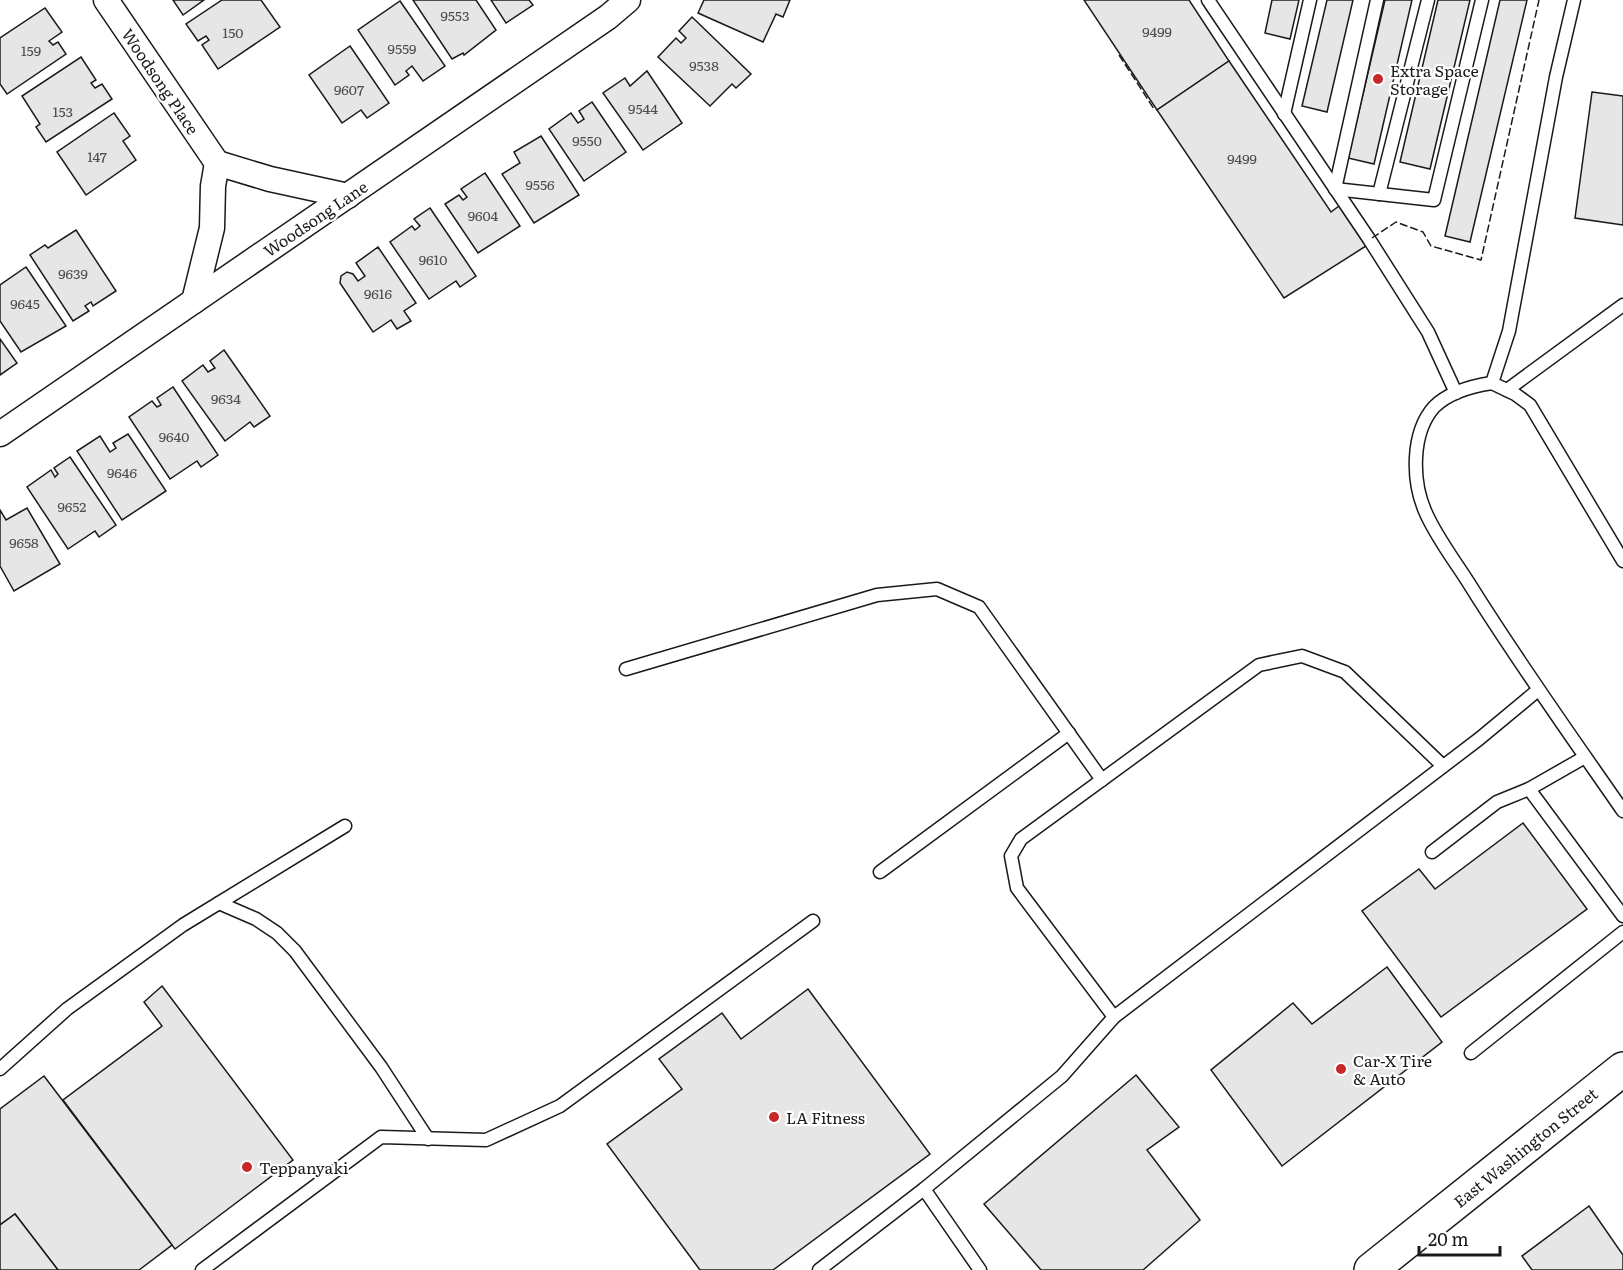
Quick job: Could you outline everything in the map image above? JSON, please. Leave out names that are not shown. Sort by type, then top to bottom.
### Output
[{"type":"main road","name":"East Washington Street","points":[[1371,1270],[1623,1069]]},
{"type":"street","name":"Woodsong Place","points":[[106,0],[217,163]]},
{"type":"street","name":"Woodsong Lane","points":[[0,434],[348,196],[628,0]]},
{"type":"street","points":[[194,301],[212,228],[213,186],[217,163],[270,179],[348,196]]},
{"type":"lane","points":[[1208,0],[1428,332],[1456,393]]},
{"type":"lane","points":[[1284,114],[1310,0]]},
{"type":"lane","points":[[1335,189],[1377,0]]},
{"type":"lane","points":[[1379,194],[1428,0]]},
{"type":"lane","points":[[1335,189],[1434,200],[1482,0]]},
{"type":"lane","points":[[1492,383],[1509,331],[1556,76],[1574,0]]},
{"type":"lane","points":[[1507,390],[1623,305]]},
{"type":"lane","points":[[1623,561],[1530,405],[1492,383],[1456,393],[1434,407],[1421,430],[1415,458],[1417,483],[1425,511],[1538,690],[1623,811]]},
{"type":"lane","points":[[626,669],[877,595],[937,589],[979,607],[1102,780]]},
{"type":"lane","points":[[1114,1017],[1017,888],[1011,856],[1021,839],[1259,665],[1302,656],[1345,672],[1443,766]]},
{"type":"lane","points":[[819,1270],[924,1189],[1062,1076],[1114,1017],[1443,766],[1538,690]]},
{"type":"lane","points":[[880,872],[1069,733]]},
{"type":"lane","points":[[1432,852],[1497,802],[1529,789],[1585,757]]},
{"type":"lane","points":[[1529,789],[1623,916]]},
{"type":"lane","points":[[0,1069],[67,1009],[183,926],[345,826]]},
{"type":"lane","points":[[219,903],[263,924],[295,951],[381,1067],[428,1139]]},
{"type":"lane","points":[[202,1270],[381,1137],[486,1140],[560,1106],[813,921]]},
{"type":"lane","points":[[1471,1053],[1623,932]]},
{"type":"lane","points":[[924,1189],[980,1270]]},
{"type":"building","points":[[173,0],[204,0],[183,15]]},
{"type":"building","points":[[222,0],[261,0],[280,27],[218,69],[202,45],[209,40],[206,36],[198,41],[186,24]]},
{"type":"building","points":[[413,0],[476,0],[496,30],[464,55],[463,53],[452,59]]},
{"type":"building","points":[[491,0],[529,0],[533,5],[506,23]]},
{"type":"building","points":[[704,0],[790,0],[783,17],[776,14],[763,42],[698,13]]},
{"type":"building","points":[[1084,0],[1189,0],[1229,61],[1157,110]]},
{"type":"building","points":[[1272,0],[1299,0],[1290,39],[1265,33]]},
{"type":"building","points":[[1327,0],[1353,0],[1327,112],[1302,106]]},
{"type":"building","points":[[1385,0],[1412,0],[1374,164],[1348,158]]},
{"type":"building","points":[[1438,0],[1470,0],[1430,169],[1400,162]]},
{"type":"building","points":[[1500,0],[1527,0],[1470,242],[1445,236]]},
{"type":"building","points":[[400,1],[445,66],[423,81],[412,66],[406,71],[409,75],[395,85],[358,30]]},
{"type":"building","points":[[45,8],[62,32],[49,41],[53,45],[58,42],[66,54],[7,94],[0,84],[0,38]]},
{"type":"building","points":[[692,17],[751,74],[736,88],[732,84],[710,106],[658,57],[676,38],[681,43],[686,38],[679,31]]},
{"type":"building","points":[[350,46],[389,103],[367,118],[361,110],[342,123],[309,75]]},
{"type":"building","points":[[81,57],[96,80],[91,83],[95,88],[102,84],[112,99],[46,142],[36,127],[40,124],[22,96]]},
{"type":"building","points":[[1229,61],[1331,212],[1339,206],[1366,246],[1284,298],[1157,110]]},
{"type":"building","points":[[647,71],[682,123],[643,150],[603,93],[625,78],[630,86]]},
{"type":"building","points":[[1592,92],[1623,96],[1623,225],[1575,218]]},
{"type":"building","points":[[592,102],[626,152],[584,181],[549,129],[571,113],[578,123],[584,119],[579,111]]},
{"type":"building","points":[[114,113],[130,136],[123,141],[136,160],[86,195],[57,152]]},
{"type":"building","points":[[541,136],[579,195],[534,223],[502,174],[520,163],[514,152]]},
{"type":"building","points":[[485,173],[520,226],[478,253],[445,204],[459,195],[463,200],[467,197],[461,189]]},
{"type":"building","points":[[430,208],[476,276],[460,287],[456,281],[429,299],[390,242],[412,226],[415,230],[420,226],[414,219]]},
{"type":"building","points":[[76,230],[116,291],[93,306],[91,302],[85,306],[89,311],[73,321],[30,255],[45,245],[48,248]]},
{"type":"building","points":[[378,247],[416,303],[404,311],[411,321],[397,329],[391,320],[373,332],[340,283],[341,276],[347,272],[353,274],[358,281],[365,276],[356,263]]},
{"type":"building","points":[[26,267],[66,326],[21,352],[0,321],[0,285]]},
{"type":"building","points":[[0,339],[17,363],[0,375]]},
{"type":"building","points":[[224,350],[270,416],[254,427],[250,422],[225,441],[182,381],[203,365],[208,372],[215,368],[210,361]]},
{"type":"building","points":[[173,387],[218,455],[201,467],[197,461],[170,479],[129,417],[152,401],[157,407],[161,405],[157,398]]},
{"type":"building","points":[[128,434],[166,491],[122,520],[77,451],[100,436],[110,452],[116,448],[113,443]]},
{"type":"building","points":[[70,457],[116,525],[99,537],[95,531],[68,549],[27,487],[51,470],[55,477],[58,474],[54,468]]},
{"type":"building","points":[[27,508],[60,564],[14,591],[0,566],[0,510],[6,520]]},
{"type":"building","points":[[1523,823],[1587,909],[1441,1017],[1362,911],[1419,869],[1435,889]]},
{"type":"building","points":[[1387,967],[1442,1042],[1282,1166],[1211,1070],[1293,1003],[1312,1024]]},
{"type":"building","points":[[162,986],[293,1160],[175,1249],[63,1100],[162,1026],[144,1002]]},
{"type":"building","name":"LA Fitness","points":[[808,989],[930,1154],[773,1270],[700,1270],[607,1144],[682,1089],[659,1059],[722,1013],[741,1039]]},
{"type":"building","points":[[1136,1075],[1179,1127],[1147,1150],[1200,1220],[1143,1270],[1041,1270],[984,1204]]},
{"type":"building","points":[[44,1076],[172,1245],[139,1270],[58,1270],[15,1214],[0,1225],[0,1109]]},
{"type":"building","points":[[1589,1206],[1623,1255],[1623,1270],[1532,1270],[1522,1256]]},
{"type":"building","points":[[15,1214],[58,1270],[0,1270],[0,1225]]},
{"type":"fence","points":[[1372,238],[1396,222],[1423,232],[1431,246],[1481,260],[1539,0]]},
{"type":"fence","points":[[1119,55],[1154,109]]},
{"type":"place","name":"Extra Space Storage","points":[[1378,79]]},
{"type":"place","name":"Car-X Tire & Auto","points":[[1341,1069]]},
{"type":"place","name":"LA Fitness","points":[[774,1117]]},
{"type":"place","name":"Teppanyaki","points":[[247,1167]]}]
